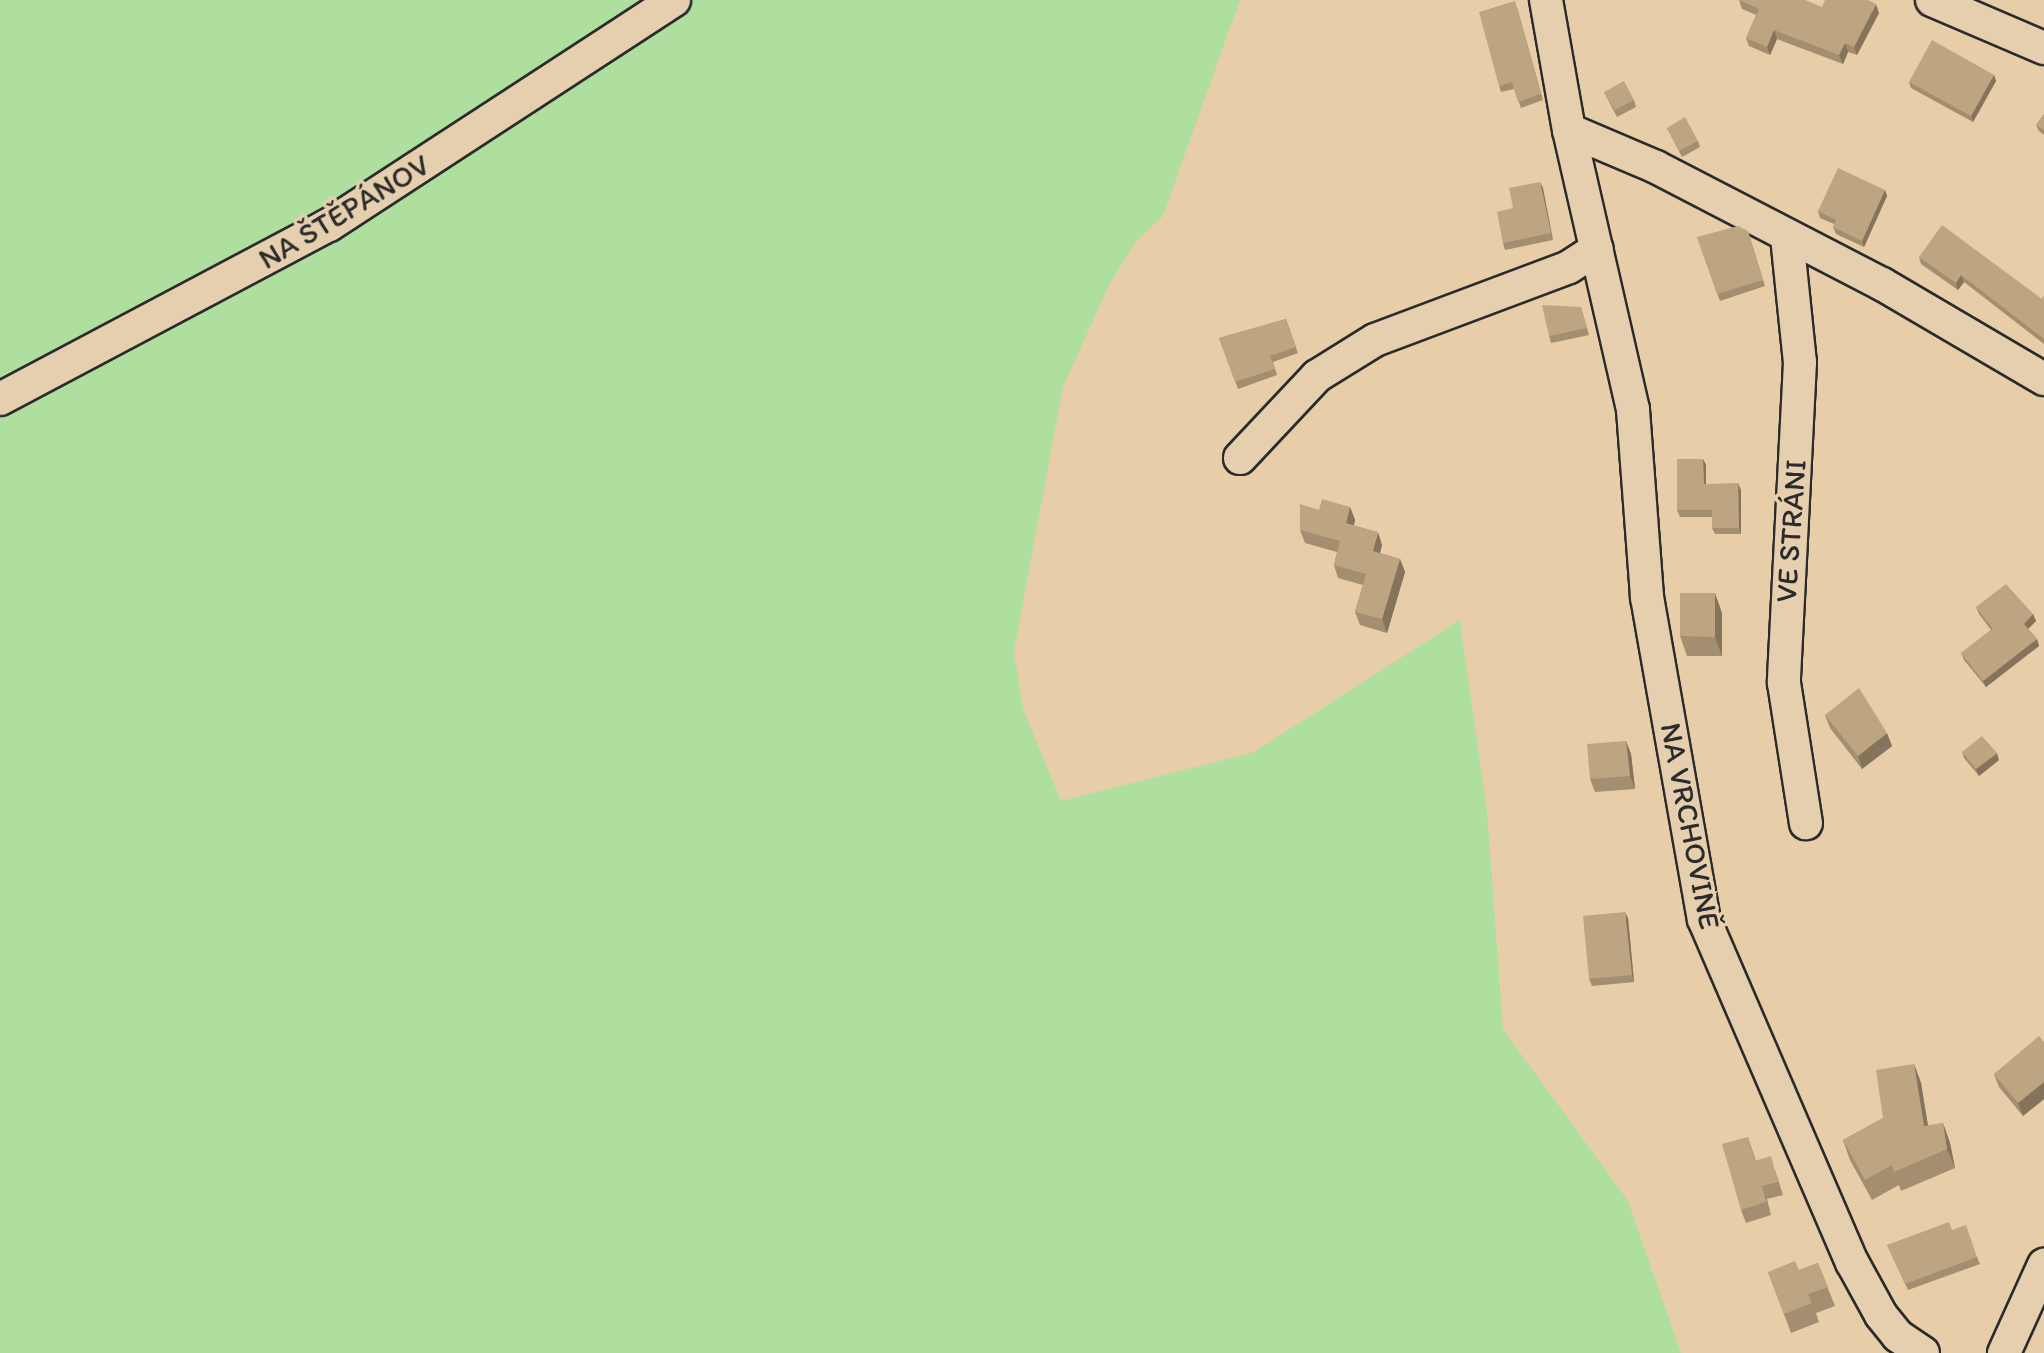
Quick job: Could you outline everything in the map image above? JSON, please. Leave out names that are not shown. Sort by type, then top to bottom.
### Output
[{"type":"street","name":"NA ŠTĚPÁNOV","points":[[0,399],[329,225],[674,0]]},
{"type":"street","name":"NA VRCHOVINĚ","points":[[1546,0],[1569,130],[1633,410],[1647,597],[1704,919],[1852,1262],[1881,1315],[1898,1336],[1923,1353]]},
{"type":"street","points":[[1932,0],[2044,48]]},
{"type":"street","points":[[1569,130],[1656,167],[1882,284],[2044,379]]},
{"type":"street","name":"VE STRÁNI","points":[[1787,237],[1800,362],[1784,683],[1806,823]]},
{"type":"street","points":[[1240,458],[1317,376],[1375,340],[1569,267],[1597,249]]},
{"type":"street","points":[[2004,1353],[2044,1265]]},
{"type":"green space","points":[[0,0],[1240,0],[1163,216],[1136,241],[1109,285],[1063,387],[1014,651],[1023,709],[1061,801],[1254,752],[1460,620],[1487,811],[1503,1029],[1628,1201],[1681,1353],[0,1353]]},
{"type":"building","points":[[1739,0],[1805,0],[1822,7],[1825,0],[1868,0],[1876,4],[1854,47],[1845,43],[1839,55],[1774,30],[1767,47],[1746,38],[1759,9]]},
{"type":"building","points":[[1515,1],[1541,94],[1518,102],[1512,82],[1499,86],[1479,12]]},
{"type":"building","points":[[1932,40],[1994,75],[1971,116],[1909,82]]},
{"type":"building","points":[[1624,81],[1634,100],[1615,110],[1604,92]]},
{"type":"building","points":[[2044,114],[2044,130],[2036,125]]},
{"type":"building","points":[[1685,117],[1698,141],[1679,151],[1667,128]]},
{"type":"building","points":[[1838,168],[1885,190],[1862,241],[1833,227],[1836,220],[1818,211]]},
{"type":"building","points":[[1540,182],[1551,233],[1503,243],[1497,212],[1513,208],[1509,188]]},
{"type":"building","points":[[1942,225],[2042,299],[2044,296],[2044,339],[1961,275],[1956,283],[1919,257]]},
{"type":"building","points":[[1738,226],[1748,231],[1763,280],[1717,294],[1697,237]]},
{"type":"building","points":[[1542,305],[1581,307],[1587,328],[1549,336]]},
{"type":"building","points":[[1286,319],[1296,347],[1270,356],[1275,369],[1235,382],[1219,338]]},
{"type":"building","points":[[1677,459],[1703,459],[1704,484],[1738,483],[1739,528],[1712,528],[1712,510],[1677,510]]},
{"type":"building","points":[[1322,499],[1350,507],[1346,523],[1378,532],[1373,551],[1400,559],[1382,619],[1355,612],[1366,574],[1334,565],[1340,541],[1300,530],[1300,504],[1319,510]]},
{"type":"building","points":[[2006,584],[2033,614],[2024,624],[2037,639],[1983,681],[1961,653],[1993,629],[1976,607]]},
{"type":"building","points":[[1680,593],[1715,593],[1715,637],[1680,636]]},
{"type":"building","points":[[1859,688],[1887,733],[1858,756],[1825,715]]},
{"type":"building","points":[[1982,736],[1997,753],[1976,769],[1962,752]]},
{"type":"building","points":[[1626,741],[1630,776],[1590,779],[1587,744]]},
{"type":"building","points":[[1625,912],[1632,975],[1589,979],[1583,916]]},
{"type":"building","points":[[2039,1036],[2044,1042],[2044,1082],[2018,1103],[1994,1074]]},
{"type":"building","points":[[1914,1064],[1924,1126],[1943,1123],[1947,1149],[1894,1172],[1892,1165],[1865,1180],[1843,1140],[1883,1118],[1876,1070]]},
{"type":"building","points":[[1748,1137],[1755,1161],[1771,1156],[1778,1182],[1762,1186],[1766,1202],[1741,1210],[1722,1144]]},
{"type":"building","points":[[1949,1222],[1952,1230],[1966,1225],[1977,1257],[1905,1284],[1887,1245]]},
{"type":"building","points":[[1795,1261],[1799,1270],[1818,1263],[1828,1287],[1808,1294],[1812,1303],[1784,1314],[1768,1272]]}]
